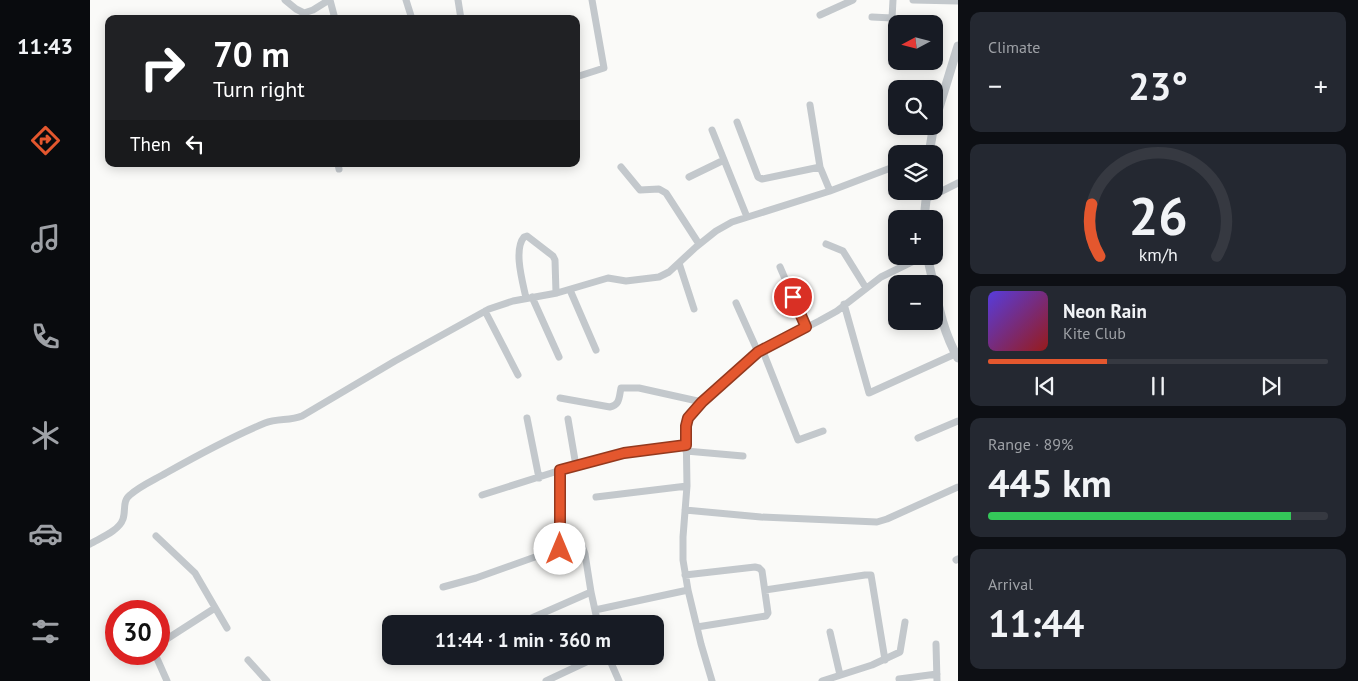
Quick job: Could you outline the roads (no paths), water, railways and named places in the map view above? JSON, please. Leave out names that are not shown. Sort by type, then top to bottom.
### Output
[{"type":"street","points":[[285,0],[299,12],[306,15]]},
{"type":"street","points":[[310,15],[330,0],[334,15]]},
{"type":"street","points":[[406,0],[411,15]]},
{"type":"street","points":[[458,0],[460,15]]},
{"type":"street","points":[[580,76],[604,68],[592,0]]},
{"type":"street","points":[[820,15],[853,0]]},
{"type":"street","points":[[872,17],[892,18],[893,0]]},
{"type":"street","points":[[913,0],[958,1]]},
{"type":"street","points":[[930,145],[934,124],[958,46]]},
{"type":"street","points":[[810,105],[820,167],[830,191]]},
{"type":"street","points":[[737,122],[758,177],[762,179],[820,167]]},
{"type":"street","points":[[712,130],[748,217]]},
{"type":"street","points":[[689,177],[724,160]]},
{"type":"street","points":[[621,167],[640,190],[659,189],[666,193],[699,244]]},
{"type":"street","points":[[90,544],[120,525],[124,518],[126,499],[130,494],[192,459],[265,423],[302,416],[485,311],[506,302],[556,294],[608,278],[626,281],[659,277],[669,272],[699,244],[722,228],[748,217],[830,191],[888,169]]},
{"type":"street","points":[[943,188],[958,182]]},
{"type":"street","points":[[556,294],[555,260],[553,256],[527,236],[524,237],[521,240],[519,261],[529,298],[559,357]]},
{"type":"street","points":[[826,244],[843,251],[866,288]]},
{"type":"street","points":[[679,263],[694,309]]},
{"type":"street","points":[[712,681],[685,576],[683,544],[687,486],[686,426],[688,418],[702,402],[760,350],[831,314],[881,277],[907,265]]},
{"type":"street","points":[[844,304],[869,393],[957,356],[943,327],[928,265]]},
{"type":"street","points":[[780,267],[806,327]]},
{"type":"street","points":[[570,290],[596,350]]},
{"type":"street","points":[[736,304],[760,350],[798,440],[823,431]]},
{"type":"street","points":[[485,311],[518,375]]},
{"type":"street","points":[[560,398],[610,407],[615,406],[618,402],[621,388],[640,388],[702,402]]},
{"type":"street","points":[[528,418],[539,478]]},
{"type":"street","points":[[568,419],[576,466]]},
{"type":"street","points":[[918,438],[958,421]]},
{"type":"street","points":[[482,495],[560,470],[624,453],[686,448],[743,456]]},
{"type":"street","points":[[560,470],[560,549]]},
{"type":"street","points":[[596,497],[687,486]]},
{"type":"street","points":[[685,510],[761,517],[878,522],[958,487]]},
{"type":"street","points":[[156,536],[195,574],[227,628]]},
{"type":"street","points":[[443,586],[476,578],[577,542],[584,546],[596,615]]},
{"type":"street","points":[[685,576],[754,567],[762,571],[768,613],[766,616],[697,627]]},
{"type":"street","points":[[765,590],[871,575],[885,660]]},
{"type":"street","points":[[595,610],[688,590]]},
{"type":"street","points":[[539,615],[591,592]]},
{"type":"street","points":[[170,637],[215,608]]},
{"type":"street","points":[[822,681],[885,660],[900,652],[905,622]]},
{"type":"street","points":[[830,632],[838,677]]},
{"type":"street","points":[[899,679],[937,678],[936,644]]},
{"type":"street","points":[[248,660],[267,681]]},
{"type":"street","points":[[160,665],[167,681]]},
{"type":"street","points":[[546,681],[579,665]]},
{"type":"street","points":[[612,665],[618,681]]}]
